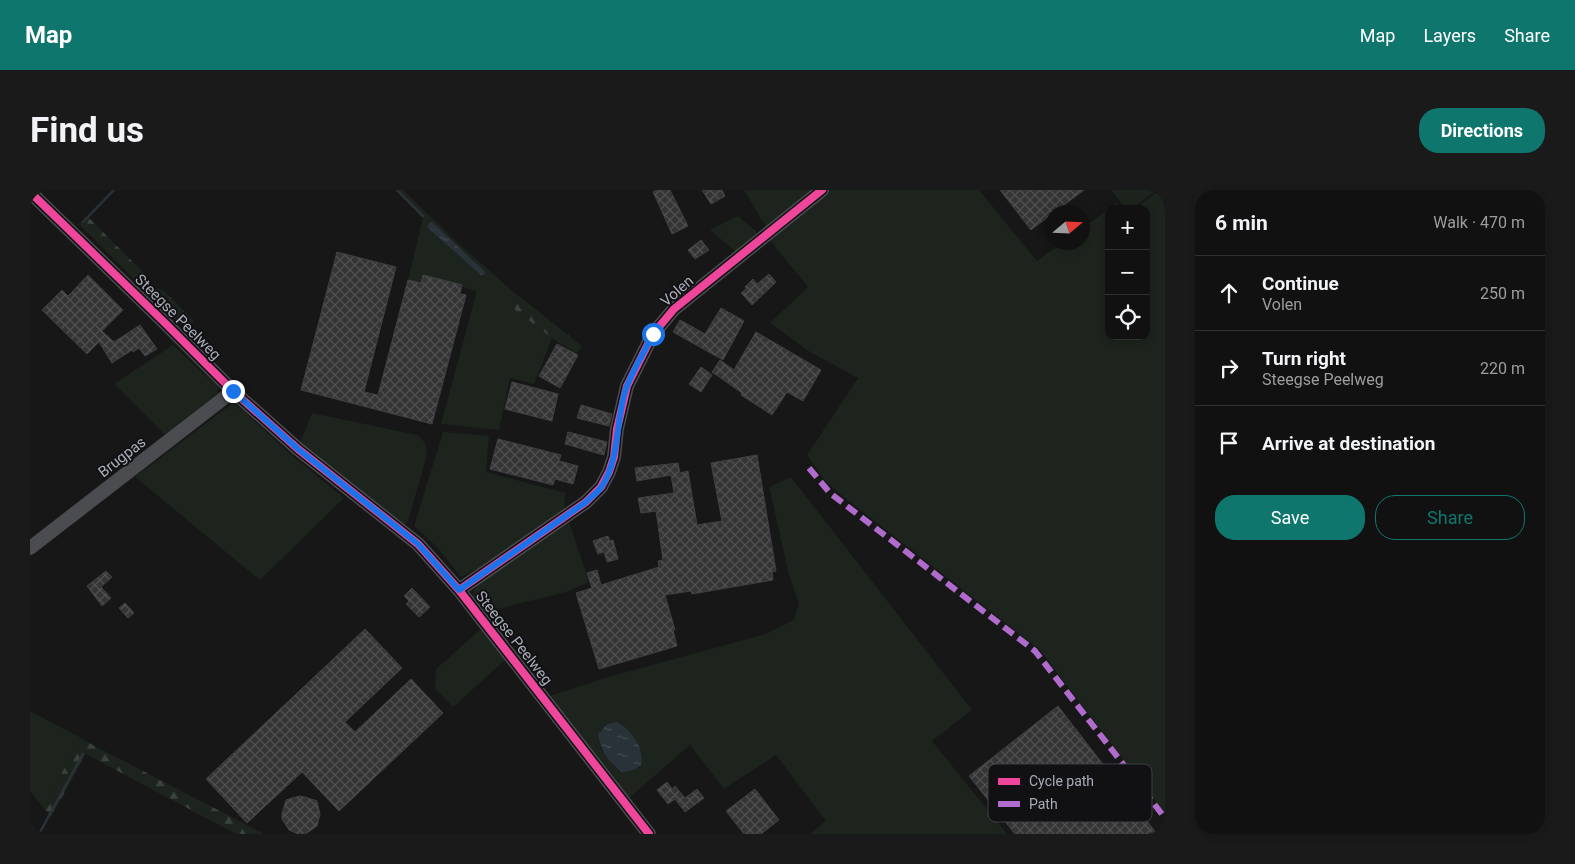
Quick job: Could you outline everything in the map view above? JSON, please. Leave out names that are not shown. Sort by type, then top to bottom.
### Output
[{"type":"street","name":"Volen","points":[[459,590],[586,502],[601,488],[614,457],[617,428],[627,386],[653,334],[674,309],[822,190]]},
{"type":"street","name":"Steegse Peelweg","points":[[30,192],[163,320],[233,391],[298,449],[418,544],[459,590],[649,834]]},
{"type":"street","name":"Brugpas","points":[[30,548],[233,391]]},
{"type":"green space","points":[[395,190],[403,190],[459,244],[515,293],[511,306],[552,338],[534,384],[510,378],[499,430],[441,424],[477,291],[422,276],[421,286],[408,280],[423,218]]},
{"type":"green space","points":[[744,190],[812,190],[766,227]]},
{"type":"green space","points":[[829,190],[979,190],[1037,261],[1052,250],[1090,250],[1090,223],[1105,212],[1105,340],[1150,340],[1150,205],[1140,205],[1160,190],[1165,190],[1165,814],[1152,797],[1152,764],[1127,764],[1040,650],[841,495],[826,482],[807,455],[858,378],[810,352],[770,323],[808,287],[768,238]]},
{"type":"green space","points":[[1111,190],[1156,190],[1137,205],[1123,205]]},
{"type":"green space","points":[[87,216],[145,274],[140,285],[79,224]]},
{"type":"green space","points":[[738,216],[759,234],[736,252],[710,230]]},
{"type":"green space","points":[[158,288],[163,290],[194,321],[186,329],[149,294]]},
{"type":"green space","points":[[515,293],[582,346],[577,353],[552,338],[510,306]]},
{"type":"green space","points":[[173,345],[218,387],[218,393],[165,435],[114,384]]},
{"type":"green space","points":[[234,402],[290,454],[344,498],[260,580],[135,477]]},
{"type":"green space","points":[[312,413],[417,435],[422,439],[426,446],[427,455],[408,521],[404,526],[299,445]]},
{"type":"green space","points":[[443,432],[489,436],[486,472],[565,493],[564,511],[477,569],[461,577],[437,547],[414,526]]},
{"type":"green space","points":[[791,477],[972,710],[932,741],[988,810],[988,822],[997,822],[1007,834],[810,834],[826,821],[776,755],[724,789],[690,745],[628,799],[550,696],[605,678],[766,634],[794,620],[799,603],[789,575],[769,487]],"holes":[[[607,724],[635,739],[643,757],[614,766],[600,747],[600,731]]]},
{"type":"green space","points":[[569,522],[589,582],[566,592],[485,612],[473,597],[474,590],[478,585]]},
{"type":"green space","points":[[481,629],[505,660],[453,707],[435,689],[436,669]]},
{"type":"green space","points":[[30,711],[81,738],[43,807],[30,791]]},
{"type":"green space","points":[[81,738],[264,834],[236,834],[86,754],[51,817],[43,807]]},
{"type":"water","points":[[431,221],[486,273],[482,276],[427,227]]},
{"type":"water","points":[[617,722],[628,730],[639,746],[642,759],[641,765],[634,770],[622,772],[609,760],[601,746],[598,734],[607,724]]},
{"type":"building","points":[[657,190],[670,190],[688,226],[672,234],[653,192]]},
{"type":"building","points":[[702,190],[722,190],[725,196],[711,204]]},
{"type":"building","points":[[1000,190],[1084,190],[1064,205],[1045,205],[1045,219],[1031,230]]},
{"type":"building","points":[[701,240],[709,250],[695,259],[688,250]]},
{"type":"building","points":[[337,252],[396,267],[364,392],[378,395],[408,280],[421,283],[423,275],[462,285],[460,294],[466,295],[432,424],[301,390]]},
{"type":"building","points":[[769,274],[776,282],[752,305],[741,293],[753,279],[757,284]]},
{"type":"building","points":[[88,275],[123,310],[102,331],[114,342],[140,325],[157,349],[145,356],[139,348],[133,352],[132,350],[112,363],[99,342],[87,354],[42,310],[62,290],[68,296]]},
{"type":"building","points":[[721,308],[744,321],[723,360],[673,332],[680,320],[705,334]]},
{"type":"building","points":[[756,332],[821,370],[803,401],[787,392],[772,415],[741,395],[742,393],[712,372],[720,360],[734,370]]},
{"type":"building","points":[[557,344],[578,355],[560,388],[539,376]]},
{"type":"building","points":[[701,367],[712,375],[701,392],[689,384]]},
{"type":"building","points":[[512,382],[558,394],[552,421],[505,409]]},
{"type":"building","points":[[581,405],[612,414],[609,426],[577,418]]},
{"type":"building","points":[[568,432],[607,442],[604,455],[565,444]]},
{"type":"building","points":[[498,439],[561,455],[559,461],[578,466],[573,484],[555,479],[553,485],[490,469]]},
{"type":"building","points":[[757,455],[776,571],[772,572],[773,580],[692,594],[691,591],[665,595],[675,630],[673,630],[677,646],[599,669],[576,593],[592,588],[587,573],[597,570],[601,585],[659,567],[658,561],[663,560],[656,511],[641,513],[638,498],[674,493],[671,475],[637,481],[635,468],[678,463],[680,473],[688,471],[697,525],[722,521],[711,463]]},
{"type":"building","points":[[608,536],[610,541],[613,540],[618,559],[607,562],[604,552],[598,554],[593,541]]},
{"type":"building","points":[[106,571],[112,577],[101,587],[111,598],[102,606],[87,586]]},
{"type":"building","points":[[412,588],[430,607],[419,617],[406,604],[409,601],[404,596]]},
{"type":"building","points":[[125,603],[134,613],[128,618],[119,608]]},
{"type":"building","points":[[365,629],[402,668],[345,722],[355,732],[411,679],[443,713],[339,811],[302,772],[247,823],[206,779]]},
{"type":"building","points":[[1058,706],[1103,764],[988,764],[988,800],[969,776]]},
{"type":"building","points":[[667,782],[672,789],[675,786],[685,798],[697,789],[704,798],[685,812],[675,799],[668,804],[657,790]]},
{"type":"building","points":[[755,789],[779,820],[761,834],[744,834],[726,811]]},
{"type":"building","points":[[299,796],[317,801],[320,814],[317,826],[307,833],[298,834],[289,830],[282,819],[282,813],[286,800]]},
{"type":"building","points":[[1005,822],[1148,822],[1157,834],[1015,834]]},
{"type":"waterway","points":[[83,222],[114,190]]},
{"type":"waterway","points":[[397,190],[423,216]]},
{"type":"waterway","points":[[39,834],[83,754]]},
{"type":"marked path","points":[[809,468],[830,493],[1035,651],[1123,764]]},
{"type":"marked path","points":[[1152,801],[1165,818]]},
{"type":"cycle path","points":[[459,590],[586,502],[601,487],[614,457],[617,429],[627,386],[653,334],[674,309],[822,190]]},
{"type":"cycle path","points":[[30,192],[233,391],[298,449],[418,544],[459,590],[649,834]]},
{"type":"route","points":[[233,391],[298,449],[418,544],[459,590],[586,502],[601,488],[614,457],[617,428],[627,386],[653,334]]}]
